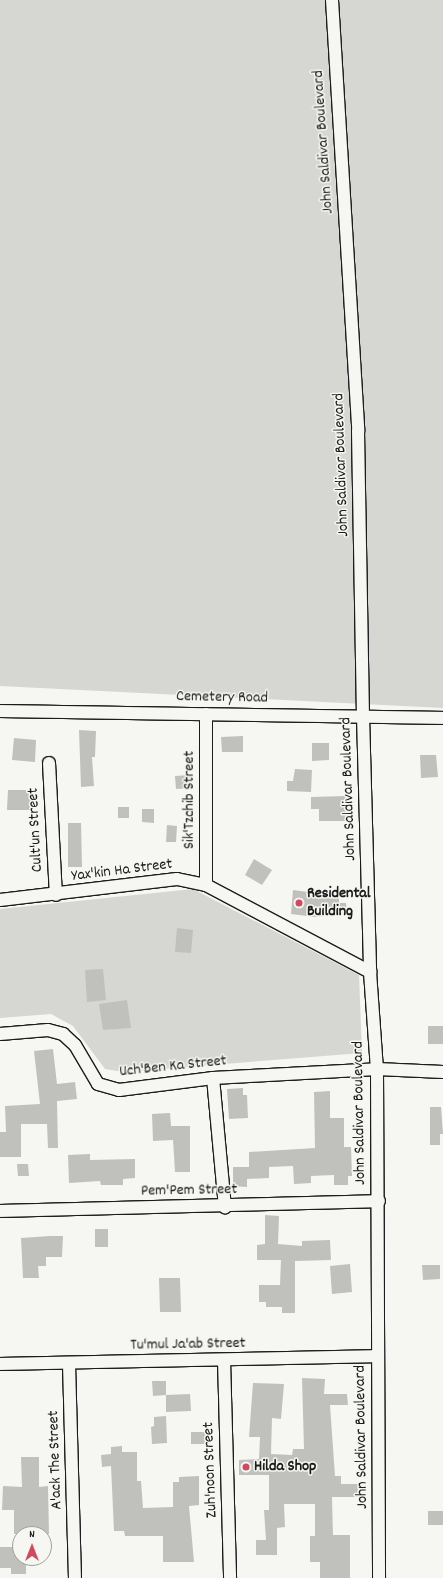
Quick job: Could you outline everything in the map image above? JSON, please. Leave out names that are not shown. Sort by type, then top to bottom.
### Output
[{"type":"street","name":"John Saldivar Boulevard","points":[[332,0],[358,431],[363,716],[370,972],[377,1069],[379,1201],[377,1356],[379,1578]]},
{"type":"street","name":"Cemetery Road","points":[[0,711],[443,718]]},
{"type":"street","name":"Sik'Tzchib Street","points":[[206,714],[206,885]]},
{"type":"street","name":"Cult'un Street","points":[[49,763],[56,895]]},
{"type":"street","name":"Yax'kin Ha Street","points":[[0,900],[56,895],[177,879],[206,885],[370,972]]},
{"type":"street","name":"Uch'Ben Ka Street","points":[[0,1034],[48,1030],[63,1034],[75,1045],[92,1077],[107,1088],[141,1088],[213,1078],[377,1069],[443,1072]]},
{"type":"street","points":[[213,1078],[225,1207]]},
{"type":"street","name":"Pem'Pem Street","points":[[0,1211],[225,1207],[379,1201]]},
{"type":"street","name":"Tu'mul Ja'ab Street","points":[[0,1364],[69,1364],[377,1356]]},
{"type":"street","name":"Zuh'noon Street","points":[[224,1360],[230,1578]]},
{"type":"street","name":"A'ack The Street","points":[[69,1364],[75,1578]]},
{"type":"shaded area","points":[[0,0],[443,0],[443,708],[0,686]]},
{"type":"shaded area","points":[[193,889],[359,975],[362,1053],[123,1072],[105,1069],[73,1026],[51,1014],[0,1018],[0,909]]},
{"type":"building","points":[[79,730],[96,731],[95,757],[92,757],[94,786],[81,787]]},
{"type":"building","points":[[243,736],[243,752],[222,752],[221,737]]},
{"type":"building","points":[[14,738],[36,740],[35,762],[12,760]]},
{"type":"building","points":[[312,743],[329,743],[329,760],[312,761]]},
{"type":"building","points":[[420,755],[436,755],[438,777],[421,778]]},
{"type":"building","points":[[295,769],[312,770],[311,792],[287,791],[287,781],[293,781]]},
{"type":"building","points":[[190,775],[191,788],[176,789],[175,776]]},
{"type":"building","points":[[8,790],[34,790],[33,810],[7,810]]},
{"type":"building","points":[[345,796],[346,821],[319,821],[319,809],[311,809],[311,797]]},
{"type":"building","points":[[118,807],[129,807],[129,818],[118,818]]},
{"type":"building","points":[[142,809],[154,809],[154,823],[142,822]]},
{"type":"building","points":[[68,823],[81,823],[82,867],[68,867]]},
{"type":"building","points":[[167,825],[177,826],[176,842],[166,842]]},
{"type":"building","points":[[254,859],[272,870],[262,885],[245,875]]},
{"type":"building","points":[[293,890],[308,892],[308,895],[339,895],[339,903],[346,903],[347,914],[315,917],[291,914]]},
{"type":"building","points":[[177,928],[193,930],[191,953],[175,952]]},
{"type":"building","points":[[103,969],[106,1000],[87,1002],[85,970]]},
{"type":"building","points":[[127,1000],[131,1028],[103,1030],[99,1004]]},
{"type":"building","points":[[428,1026],[443,1026],[443,1044],[428,1044]]},
{"type":"building","points":[[53,1049],[57,1084],[75,1082],[77,1099],[57,1101],[58,1148],[48,1148],[47,1124],[21,1124],[21,1157],[0,1157],[0,1132],[6,1132],[5,1106],[40,1104],[34,1051]]},
{"type":"building","points":[[243,1088],[243,1095],[247,1095],[248,1118],[229,1119],[227,1089]]},
{"type":"building","points":[[330,1091],[330,1118],[344,1118],[344,1147],[351,1147],[352,1176],[348,1176],[348,1185],[334,1185],[334,1175],[311,1176],[311,1183],[294,1184],[293,1166],[269,1167],[269,1178],[247,1179],[247,1187],[233,1186],[233,1167],[249,1167],[249,1152],[315,1148],[314,1092]]},
{"type":"building","points":[[430,1107],[441,1107],[443,1134],[440,1134],[440,1145],[430,1145]]},
{"type":"building","points":[[170,1113],[171,1126],[190,1126],[190,1172],[175,1172],[173,1140],[153,1141],[152,1114]]},
{"type":"building","points":[[90,1154],[90,1160],[135,1159],[135,1178],[123,1179],[123,1185],[101,1185],[100,1181],[69,1183],[68,1155]]},
{"type":"building","points":[[17,1164],[28,1164],[29,1176],[18,1176]]},
{"type":"building","points":[[265,1215],[279,1216],[278,1244],[302,1246],[302,1241],[330,1240],[331,1260],[295,1261],[295,1313],[282,1313],[282,1307],[266,1307],[266,1302],[259,1302],[259,1285],[280,1285],[281,1260],[257,1260],[257,1245],[265,1244]]},
{"type":"building","points":[[95,1229],[108,1229],[108,1247],[95,1247]]},
{"type":"building","points":[[63,1236],[62,1257],[46,1257],[46,1266],[38,1266],[39,1278],[23,1278],[21,1238]]},
{"type":"building","points":[[350,1264],[352,1292],[332,1294],[330,1266]]},
{"type":"building","points":[[422,1265],[440,1265],[440,1279],[423,1280]]},
{"type":"building","points":[[159,1278],[180,1278],[181,1312],[160,1312]]},
{"type":"building","points":[[302,1378],[325,1379],[324,1394],[347,1394],[348,1405],[330,1405],[335,1476],[341,1476],[341,1484],[361,1484],[361,1497],[332,1497],[333,1535],[350,1535],[350,1578],[320,1578],[320,1562],[310,1562],[310,1536],[315,1536],[315,1504],[284,1504],[285,1527],[277,1528],[277,1555],[256,1555],[256,1540],[266,1540],[264,1510],[269,1510],[269,1475],[239,1475],[239,1460],[259,1459],[260,1437],[249,1437],[253,1383],[284,1384],[281,1419],[272,1418],[271,1454],[292,1455],[293,1449],[304,1449]]},
{"type":"building","points":[[152,1381],[166,1381],[166,1395],[153,1396]]},
{"type":"building","points":[[190,1394],[191,1411],[166,1412],[166,1395]]},
{"type":"building","points":[[166,1416],[167,1443],[152,1444],[151,1427],[154,1426],[154,1417]]},
{"type":"building","points":[[191,1432],[208,1432],[208,1444],[191,1444]]},
{"type":"building","points":[[122,1446],[122,1452],[137,1452],[137,1481],[141,1481],[143,1508],[173,1507],[173,1482],[179,1482],[179,1477],[199,1476],[199,1505],[189,1506],[194,1562],[163,1562],[163,1536],[125,1536],[124,1531],[114,1531],[111,1466],[102,1467],[101,1455],[111,1454],[111,1447]]},
{"type":"building","points":[[21,1457],[39,1457],[39,1487],[48,1486],[49,1526],[14,1526],[14,1510],[2,1510],[3,1486],[22,1487]]},
{"type":"building","points":[[428,1511],[443,1511],[443,1525],[428,1525]]},
{"type":"building","points":[[0,1547],[12,1547],[12,1566],[26,1566],[26,1574],[11,1574],[11,1568],[0,1568]]},
{"type":"place","name":"Residental Building","points":[[299,903]]},
{"type":"place","name":"Hilda Shop","points":[[246,1467]]}]
